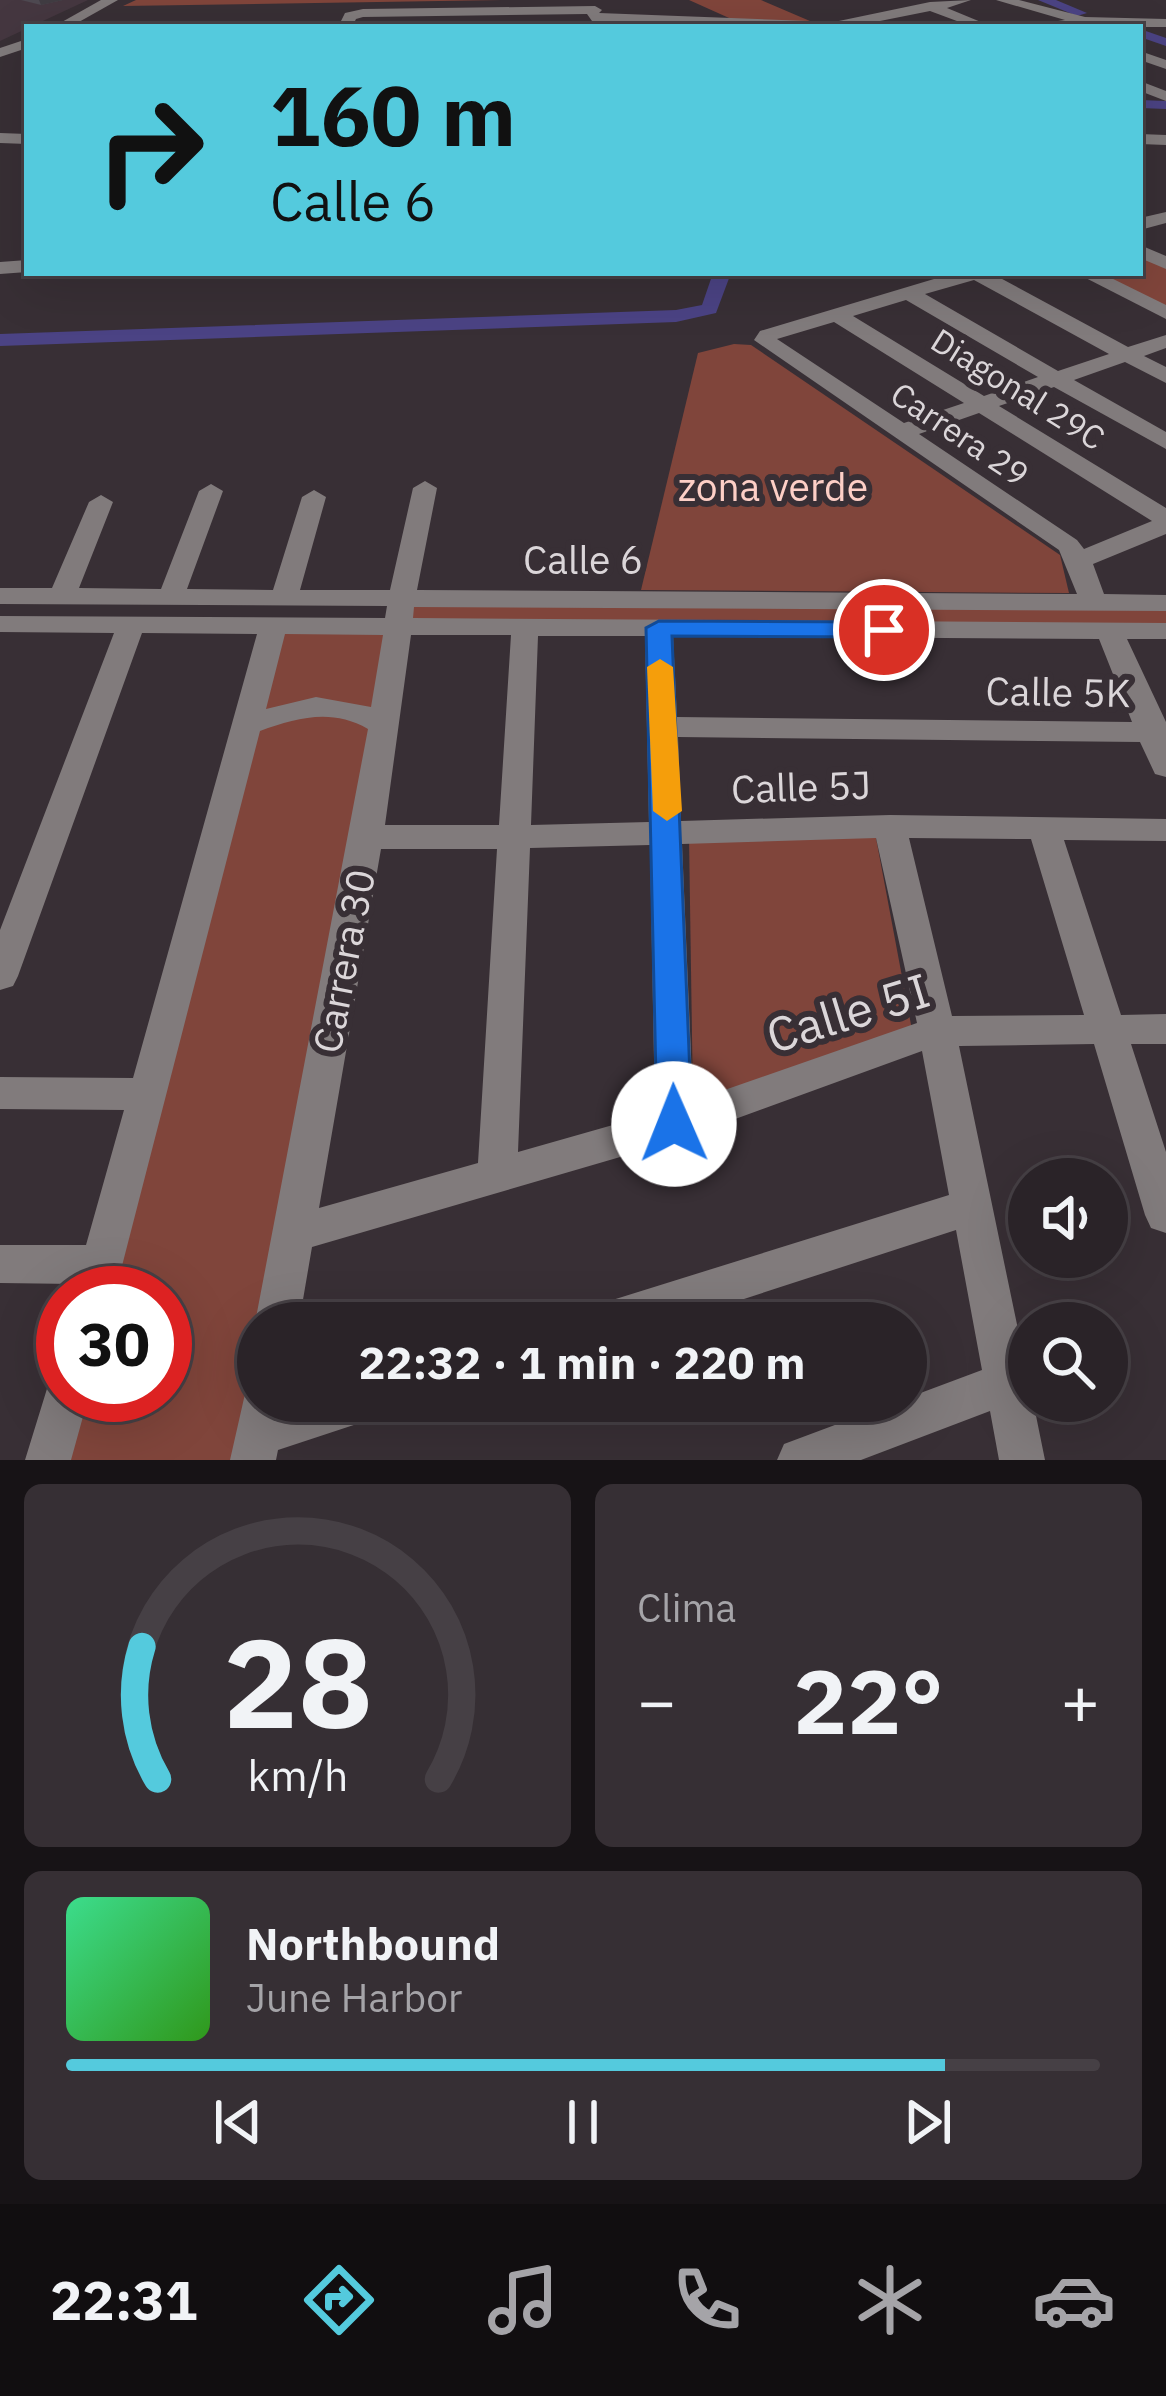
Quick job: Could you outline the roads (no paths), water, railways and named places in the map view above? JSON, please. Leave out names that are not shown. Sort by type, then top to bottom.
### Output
[{"type":"street","points":[[66,24],[111,0]]},
{"type":"street","points":[[611,0],[653,23]]},
{"type":"street","points":[[689,0],[734,24]]},
{"type":"street","points":[[915,0],[978,24]]},
{"type":"street","points":[[835,24],[964,0]]},
{"type":"street","points":[[985,0],[1052,24]]},
{"type":"street","points":[[1003,0],[1096,21]]},
{"type":"street","points":[[1082,0],[1096,21]]},
{"type":"street","points":[[1147,0],[1161,23]]},
{"type":"street","points":[[858,8],[896,24]]},
{"type":"street","points":[[781,9],[818,24]]},
{"type":"street","points":[[346,24],[350,16],[363,13],[594,13],[653,23],[734,24]]},
{"type":"street","points":[[1073,24],[1161,23]]},
{"type":"street","points":[[836,314],[966,276]]},
{"type":"street","points":[[982,276],[1166,376]]},
{"type":"street","points":[[1092,276],[1166,313]]},
{"type":"street","points":[[908,293],[1166,442]]},
{"type":"street","name":"Carrera 29","points":[[836,314],[767,334],[765,340],[1068,545],[1079,560]]},
{"type":"street","name":"Diagonal 29C","points":[[836,314],[1166,522]]},
{"type":"street","points":[[898,433],[1166,341]]},
{"type":"street","name":"Carrera 30","points":[[281,1302],[367,837],[400,612],[425,488]]},
{"type":"street","points":[[171,597],[212,491]]},
{"type":"street","points":[[101,1266],[278,611],[314,497]]},
{"type":"street","points":[[62,596],[101,502]]},
{"type":"street","points":[[1094,603],[1079,560],[1166,522]]},
{"type":"street","name":"Calle 6","points":[[0,596],[171,597],[278,611]]},
{"type":"street","name":"Calle 6","points":[[0,624],[131,625],[278,611],[1166,604]]},
{"type":"street","name":"Calle 6","points":[[400,612],[525,627],[1166,631]]},
{"type":"street","points":[[0,976],[131,625]]},
{"type":"street","points":[[497,1175],[525,627]]},
{"type":"street","points":[[659,628],[669,833],[674,1124]]},
{"type":"street","points":[[1110,631],[1158,732],[1166,767]]},
{"type":"street","points":[[247,724],[298,708],[333,704],[356,709],[383,725]]},
{"type":"street","name":"Calle 5K","points":[[662,727],[1158,732]]},
{"type":"street","points":[[890,826],[937,1031],[1022,1460]]},
{"type":"street","name":"Calle 5J","points":[[367,837],[890,826],[1166,830]]},
{"type":"street","points":[[1044,829],[1166,1214]]},
{"type":"street","name":"Calle 5I","points":[[292,1234],[674,1124],[937,1031],[1166,1029]]},
{"type":"street","points":[[0,1093],[147,1094]]},
{"type":"street","points":[[672,1302],[970,1207]]},
{"type":"street","points":[[0,1264],[36,1270]]},
{"type":"street","points":[[800,1460],[1006,1383]]},
{"type":"street","points":[[48,1460],[59,1422]]},
{"type":"street","points":[[258,1432],[292,1422]]},
{"type":"waterway","points":[[1044,0],[1081,13]]},
{"type":"waterway","points":[[1143,34],[1166,42]]},
{"type":"waterway","points":[[1143,104],[1166,105]]},
{"type":"waterway","points":[[0,340],[676,316],[710,309],[721,276]]},
{"type":"park label","name":"zona verde","points":[[773,487]]}]
